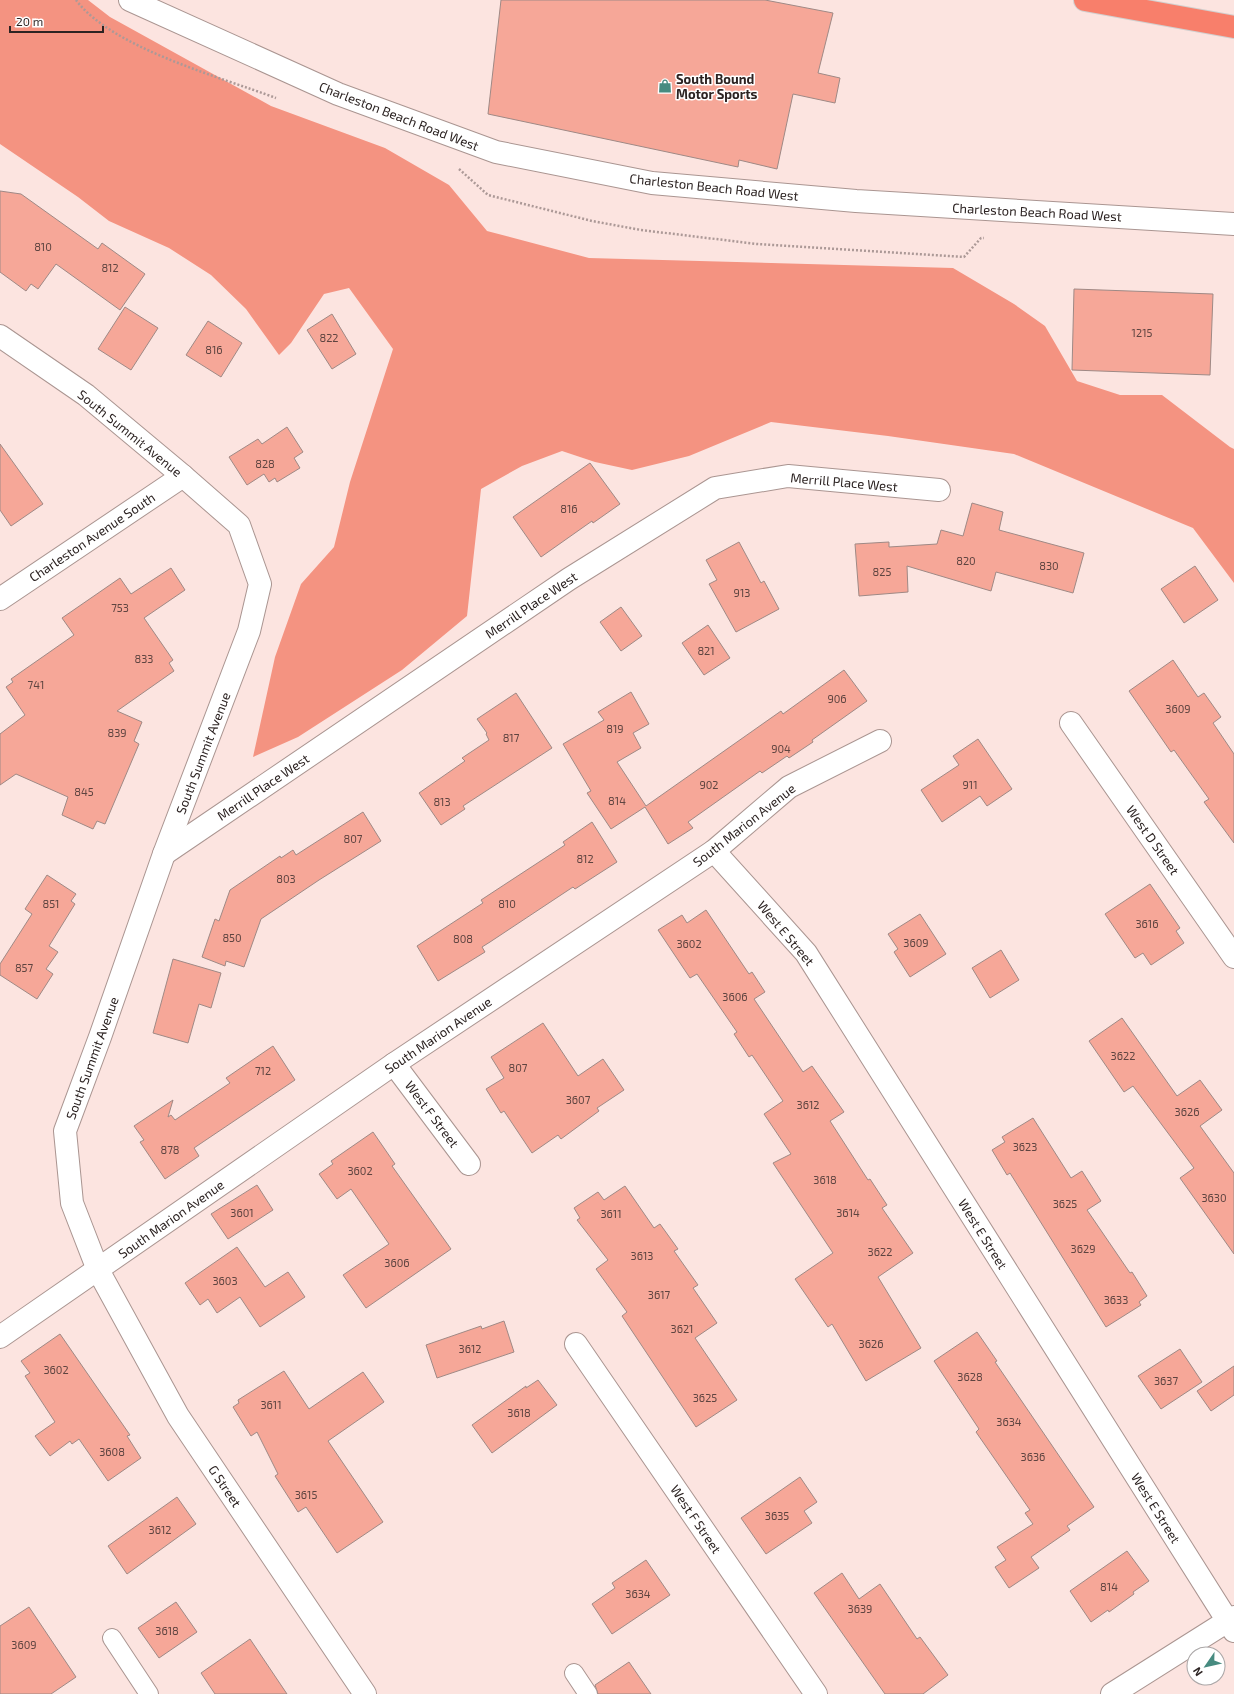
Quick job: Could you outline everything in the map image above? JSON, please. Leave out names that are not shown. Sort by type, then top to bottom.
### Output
[{"type":"highway","points":[[1085,0],[1234,27]]},
{"type":"street","name":"Charleston Beach Road West","points":[[130,0],[338,94],[504,154],[652,183],[856,201],[1234,224]]},
{"type":"street","name":"South Summit Avenue","points":[[0,336],[86,395],[239,525],[260,584],[249,631],[164,854],[100,1037],[65,1131],[72,1203],[98,1270]]},
{"type":"street","name":"Charleston Avenue South","points":[[0,599],[183,476]]},
{"type":"street","name":"Merrill Place West","points":[[164,854],[569,579],[715,488],[788,476],[939,490]]},
{"type":"street","name":"West D Street","points":[[1071,723],[1234,957]]},
{"type":"street","name":"South Marion Avenue","points":[[0,1337],[394,1064],[714,851],[789,787],[880,741]]},
{"type":"street","name":"West E Street","points":[[714,851],[806,954],[1232,1623]]},
{"type":"street","name":"West F Street","points":[[394,1064],[469,1164]]},
{"type":"street","name":"G Street","points":[[98,1270],[178,1416],[365,1694]]},
{"type":"street","name":"West F Street","points":[[576,1344],[816,1694]]},
{"type":"street","points":[[1112,1694],[1232,1623]]},
{"type":"lane","points":[[112,1638],[149,1694]]},
{"type":"lane","points":[[574,1673],[588,1694]]},
{"type":"shaded area","points":[[0,0],[88,0],[110,17],[271,106],[385,148],[449,185],[487,231],[589,258],[953,268],[1014,304],[1045,326],[1077,381],[1120,395],[1162,395],[1234,449],[1234,583],[1193,528],[1014,454],[888,436],[771,422],[689,456],[632,470],[595,462],[562,451],[522,466],[481,489],[467,616],[402,670],[298,737],[253,757],[275,657],[301,584],[334,547],[350,482],[393,349],[349,288],[324,294],[291,343],[279,355],[246,309],[211,275],[169,248],[109,221],[78,197],[0,144]]},
{"type":"building","name":"South Bound Motor Sports","points":[[501,0],[765,0],[833,13],[818,73],[840,78],[835,103],[793,94],[777,169],[739,160],[738,167],[488,114]]},
{"type":"building","points":[[0,191],[21,194],[98,249],[102,243],[145,274],[120,310],[56,264],[38,289],[31,284],[26,291],[0,272]]},
{"type":"building","points":[[1074,289],[1213,294],[1210,375],[1072,370]]},
{"type":"building","points":[[125,307],[158,328],[131,370],[98,349]]},
{"type":"building","points":[[332,314],[356,354],[332,369],[307,330]]},
{"type":"building","points":[[208,321],[242,343],[221,377],[186,355]]},
{"type":"building","points":[[287,427],[303,452],[294,458],[300,468],[277,482],[275,478],[269,482],[264,474],[247,485],[229,457],[258,439],[262,444]]},
{"type":"building","points":[[0,444],[43,504],[11,526],[0,510]]},
{"type":"building","points":[[590,463],[620,504],[593,523],[592,521],[541,557],[513,517]]},
{"type":"building","points":[[972,503],[1003,512],[999,530],[1084,553],[1073,593],[996,572],[991,591],[907,566],[908,592],[859,596],[855,544],[889,542],[889,547],[937,544],[941,530],[963,536]]},
{"type":"building","points":[[739,542],[761,583],[764,581],[779,609],[736,632],[709,584],[717,580],[706,560]]},
{"type":"building","points":[[1195,566],[1218,600],[1184,623],[1161,589]]},
{"type":"building","points":[[171,568],[185,590],[144,618],[173,660],[169,663],[174,671],[117,711],[142,722],[134,741],[139,744],[105,824],[97,821],[93,829],[62,815],[68,797],[16,774],[0,785],[0,734],[25,715],[6,687],[13,682],[11,679],[74,635],[62,618],[120,578],[131,594]]},
{"type":"building","points":[[621,607],[642,636],[621,651],[600,622]]},
{"type":"building","points":[[708,625],[730,658],[704,675],[682,643]]},
{"type":"building","points":[[1173,660],[1198,697],[1204,693],[1221,717],[1213,723],[1234,754],[1234,843],[1204,802],[1209,799],[1174,750],[1171,752],[1129,691]]},
{"type":"building","points":[[844,670],[867,701],[812,740],[813,742],[789,758],[787,756],[762,773],[760,771],[688,822],[693,828],[668,844],[645,807],[611,829],[587,793],[591,791],[563,744],[604,720],[598,712],[631,692],[649,724],[633,733],[641,748],[617,762],[646,806],[781,711],[783,714]]},
{"type":"building","points":[[516,693],[552,748],[463,806],[465,809],[441,825],[419,793],[465,761],[462,758],[489,740],[486,734],[487,733],[477,719]]},
{"type":"building","points":[[978,739],[1012,789],[987,806],[980,796],[942,822],[921,790],[959,765],[953,756]]},
{"type":"building","points":[[363,812],[381,841],[261,919],[244,967],[226,961],[225,966],[202,957],[215,919],[219,921],[230,890],[280,856],[281,858],[293,850],[296,855]]},
{"type":"building","points":[[592,822],[617,862],[575,889],[573,887],[482,947],[485,952],[438,981],[417,946],[483,903],[481,900],[565,845],[563,842]]},
{"type":"building","points":[[47,875],[76,894],[71,901],[75,904],[49,946],[58,952],[46,969],[53,974],[37,999],[0,975],[0,964],[32,914],[25,909]]},
{"type":"building","points":[[1150,884],[1180,928],[1176,931],[1184,943],[1151,965],[1143,953],[1135,958],[1105,914]]},
{"type":"building","points":[[706,910],[749,974],[752,972],[765,992],[754,999],[803,1072],[812,1066],[844,1112],[830,1121],[868,1180],[870,1179],[887,1205],[882,1208],[913,1253],[878,1277],[921,1348],[866,1381],[832,1324],[828,1327],[795,1279],[833,1253],[773,1163],[791,1154],[764,1114],[783,1101],[752,1055],[749,1057],[734,1034],[737,1032],[697,974],[690,978],[658,930],[682,915],[687,923]]},
{"type":"building","points":[[920,914],[946,954],[910,977],[894,952],[898,949],[888,934]]},
{"type":"building","points":[[1001,950],[1019,980],[990,998],[972,968]]},
{"type":"building","points":[[173,959],[221,973],[211,1008],[199,1004],[188,1043],[153,1033]]},
{"type":"building","points":[[1122,1018],[1177,1096],[1200,1080],[1222,1110],[1200,1126],[1234,1173],[1234,1254],[1180,1178],[1194,1168],[1133,1086],[1124,1092],[1089,1041]]},
{"type":"building","points":[[543,1023],[578,1076],[603,1059],[624,1090],[597,1108],[599,1111],[561,1139],[558,1135],[532,1153],[504,1111],[501,1113],[486,1089],[504,1078],[491,1057]]},
{"type":"building","points":[[273,1046],[295,1080],[194,1148],[199,1156],[165,1179],[140,1142],[144,1140],[134,1126],[173,1100],[168,1117],[171,1115],[175,1120],[230,1083],[226,1078]]},
{"type":"building","points":[[1033,1118],[1071,1178],[1082,1171],[1101,1201],[1087,1210],[1130,1273],[1132,1272],[1147,1296],[1139,1302],[1141,1305],[1106,1327],[1010,1173],[1007,1175],[992,1150],[1005,1142],[1002,1137]]},
{"type":"building","points":[[373,1132],[395,1164],[392,1166],[451,1249],[366,1308],[343,1275],[389,1244],[351,1189],[337,1199],[319,1174],[333,1164],[331,1161]]},
{"type":"building","points":[[257,1185],[273,1210],[228,1239],[211,1214]]},
{"type":"building","points":[[625,1186],[654,1228],[660,1224],[678,1249],[674,1251],[698,1285],[693,1288],[717,1323],[695,1338],[737,1400],[696,1427],[622,1316],[627,1312],[596,1269],[608,1260],[577,1220],[580,1218],[574,1208],[598,1192],[604,1200]]},
{"type":"building","points":[[237,1247],[265,1287],[288,1272],[305,1297],[260,1327],[240,1297],[217,1313],[208,1299],[200,1305],[185,1283]]},
{"type":"building","points":[[504,1321],[514,1352],[437,1378],[426,1345],[481,1326],[482,1329]]},
{"type":"building","points":[[977,1332],[997,1361],[995,1362],[1094,1507],[1067,1526],[1070,1530],[1031,1557],[1039,1568],[1009,1588],[995,1567],[1006,1560],[997,1547],[1033,1524],[1025,1513],[1030,1510],[976,1432],[979,1429],[934,1361]]},
{"type":"building","points":[[60,1334],[130,1435],[127,1436],[141,1458],[108,1481],[79,1439],[72,1444],[70,1441],[50,1456],[35,1436],[55,1422],[25,1376],[30,1373],[21,1361]]},
{"type":"building","points":[[1180,1349],[1202,1382],[1161,1409],[1138,1376]]},
{"type":"building","points":[[1234,1366],[1234,1395],[1211,1411],[1197,1391]]},
{"type":"building","points":[[284,1371],[309,1409],[363,1372],[384,1402],[328,1441],[383,1522],[337,1553],[306,1507],[298,1512],[275,1476],[278,1474],[257,1432],[251,1436],[233,1407],[239,1403],[238,1400]]},
{"type":"building","points":[[538,1380],[557,1405],[492,1453],[472,1425],[526,1386],[526,1388]]},
{"type":"building","points":[[800,1477],[817,1502],[804,1511],[812,1523],[766,1554],[741,1518]]},
{"type":"building","points":[[177,1497],[196,1524],[127,1574],[108,1546]]},
{"type":"building","points":[[1127,1551],[1149,1581],[1109,1612],[1108,1610],[1091,1622],[1070,1591]]},
{"type":"building","points":[[646,1560],[670,1595],[612,1634],[592,1604],[615,1588],[612,1583]]},
{"type":"building","points":[[842,1573],[859,1599],[880,1584],[917,1639],[920,1637],[948,1675],[923,1694],[885,1694],[814,1593]]},
{"type":"building","points":[[176,1602],[197,1632],[159,1658],[138,1628]]},
{"type":"building","points":[[29,1607],[76,1677],[51,1694],[0,1694],[0,1626]]},
{"type":"building","points":[[250,1639],[287,1694],[215,1694],[201,1673]]},
{"type":"building","points":[[629,1662],[651,1694],[598,1694],[595,1685]]},
{"type":"place","name":"South Bound Motor Sports","points":[[665,86]]}]
